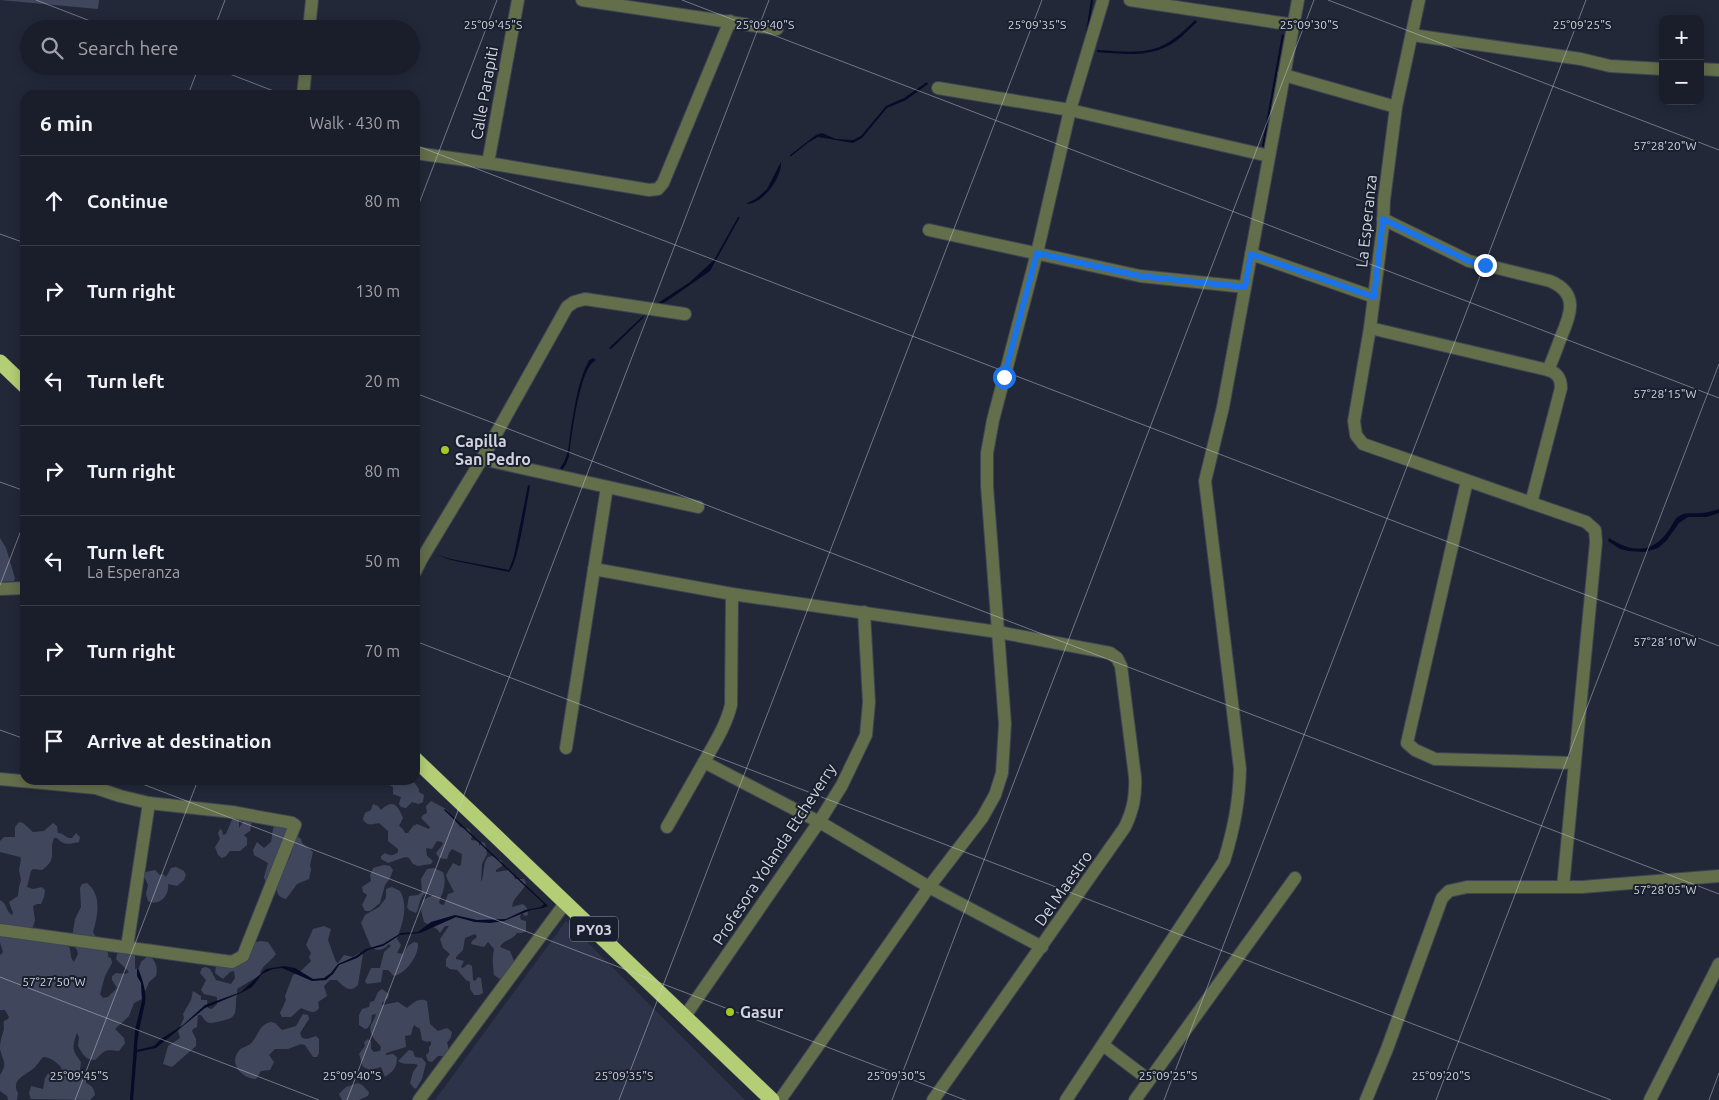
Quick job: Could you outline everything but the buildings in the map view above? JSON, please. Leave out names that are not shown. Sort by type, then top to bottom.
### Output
[{"type":"highway","points":[[0,362],[20,381]]},
{"type":"highway","name":"PY03","points":[[420,764],[772,1100]]},
{"type":"street","points":[[310,20],[312,0]]},
{"type":"street","name":"Calle Parapiti","points":[[488,163],[518,0]]},
{"type":"street","points":[[582,0],[777,29]]},
{"type":"street","points":[[780,1100],[929,887],[982,818],[995,795],[1002,773],[1005,724],[987,486],[987,452],[993,420],[1037,253],[1070,110],[1103,0]]},
{"type":"street","points":[[1130,0],[1294,25]]},
{"type":"street","points":[[1066,1100],[1224,861],[1234,829],[1240,769],[1205,481],[1223,407],[1298,0]]},
{"type":"street","name":"La Esperanza","points":[[1419,0],[1396,107],[1370,328],[1354,421],[1356,435],[1363,444],[1467,481]]},
{"type":"street","points":[[420,154],[649,190],[658,188],[663,183],[730,21]]},
{"type":"street","points":[[1412,34],[1581,59],[1610,66],[1659,69]]},
{"type":"street","points":[[1704,69],[1719,70]]},
{"type":"street","points":[[304,90],[305,75]]},
{"type":"street","points":[[1284,75],[1396,107]]},
{"type":"street","points":[[938,88],[1070,110],[1269,156]]},
{"type":"street","points":[[1383,219],[1469,261],[1560,285],[1568,294],[1571,304],[1570,316],[1548,370]]},
{"type":"street","points":[[929,230],[1140,276],[1245,287]]},
{"type":"street","points":[[1251,254],[1374,297]]},
{"type":"street","points":[[420,562],[482,459],[567,307],[585,298],[685,314]]},
{"type":"street","points":[[1370,328],[1548,370],[1558,375],[1561,380],[1561,388],[1531,503]]},
{"type":"street","points":[[482,459],[698,507]]},
{"type":"street","points":[[1562,887],[1596,542],[1595,530],[1586,522],[1467,481],[1407,743],[1415,750],[1435,759],[1574,762]]},
{"type":"street","points":[[566,748],[607,487]]},
{"type":"street","points":[[594,569],[732,594],[998,632]]},
{"type":"street","points":[[0,589],[20,588]]},
{"type":"street","points":[[667,827],[722,732],[731,705],[732,594]]},
{"type":"street","name":"Profesora Yolanda Etcheverry","points":[[685,1016],[819,822],[842,785],[866,735],[869,702],[864,612]]},
{"type":"street","name":"Del Maestro","points":[[933,1100],[1125,827],[1132,810],[1136,791],[1121,666],[1117,658],[1110,653],[998,632]]},
{"type":"street","points":[[704,762],[819,822],[929,887],[1042,946]]},
{"type":"street","points":[[0,779],[20,781]]},
{"type":"street","points":[[0,930],[127,946],[232,962],[243,956],[296,825],[292,822],[232,812],[149,803],[120,796],[111,786],[96,788],[64,785]]},
{"type":"street","points":[[127,946],[149,803]]},
{"type":"street","points":[[1366,1100],[1387,1049],[1442,898],[1449,891],[1467,887],[1582,887],[1719,876]]},
{"type":"street","points":[[1136,1100],[1295,878]]},
{"type":"street","points":[[419,1100],[566,902]]},
{"type":"street","points":[[1650,1100],[1719,964]]},
{"type":"street","points":[[1103,1045],[1149,1080]]},
{"type":"shaded area","points":[[0,0],[99,0],[98,9]]},
{"type":"shaded area","points":[[1091,0],[1093,0],[1087,39],[1068,105],[937,84],[937,82],[1067,103],[1085,39]]},
{"type":"shaded area","points":[[1195,20],[1197,22],[1179,39],[1158,50],[1132,54],[1097,52],[1097,50],[1128,52],[1151,50],[1172,40]]},
{"type":"shaded area","points":[[1282,34],[1284,35],[1264,147],[1262,146]]},
{"type":"shaded area","points":[[927,82],[928,84],[906,100],[887,108],[862,138],[853,143],[818,137],[790,157],[790,155],[816,135],[822,133],[836,139],[853,140],[861,136],[886,106],[904,98]]},
{"type":"shaded area","points":[[781,162],[775,182],[765,195],[759,200],[746,204],[757,198],[767,189]]},
{"type":"shaded area","points":[[738,217],[740,217],[710,271],[660,305],[658,303],[690,282],[714,260]]},
{"type":"shaded area","points":[[643,316],[611,349],[609,348]]},
{"type":"shaded area","points":[[593,358],[596,360],[590,366],[585,376],[574,419],[569,456],[562,470],[560,468],[567,454],[580,385],[585,368],[589,360]]},
{"type":"shaded area","points":[[528,485],[530,486],[519,545],[509,572],[451,560],[435,554],[451,559],[509,570],[514,556]]},
{"type":"shaded area","points":[[1719,509],[1719,513],[1707,517],[1688,517],[1679,523],[1667,540],[1658,548],[1645,552],[1620,549],[1608,541],[1609,538],[1634,548],[1642,549],[1649,547],[1663,538],[1679,516],[1705,513]]},
{"type":"shaded area","points":[[0,538],[6,548],[15,578],[14,581],[0,582]]},
{"type":"shaded area","points":[[389,785],[416,785],[419,792],[424,795],[423,802],[419,804],[412,802],[406,808],[401,807],[399,804],[401,797],[393,794],[393,787]]},
{"type":"shaded area","points":[[431,801],[446,809],[460,827],[469,829],[472,835],[471,840],[479,841],[479,846],[482,842],[485,843],[487,854],[482,864],[481,882],[486,860],[492,856],[502,861],[502,866],[496,872],[509,870],[513,873],[515,879],[524,879],[526,883],[514,900],[512,907],[523,904],[527,908],[528,915],[525,916],[522,913],[520,916],[521,920],[526,921],[526,931],[517,933],[500,947],[510,951],[514,961],[507,976],[500,979],[494,975],[494,949],[488,942],[484,947],[471,944],[477,937],[475,934],[465,938],[463,950],[456,957],[456,959],[464,961],[461,967],[463,968],[468,964],[472,966],[473,980],[475,981],[478,977],[481,978],[483,993],[479,995],[474,995],[470,989],[470,982],[457,970],[446,966],[446,959],[450,954],[443,948],[440,939],[449,926],[445,926],[440,933],[437,929],[424,922],[421,910],[423,900],[433,895],[429,893],[424,894],[416,913],[407,907],[409,896],[418,895],[422,892],[421,879],[427,869],[434,868],[443,872],[445,880],[439,902],[444,905],[448,894],[454,892],[446,875],[453,863],[461,865],[462,854],[452,849],[447,859],[439,858],[436,853],[443,844],[437,841],[432,849],[426,848],[427,856],[433,861],[431,864],[418,866],[405,857],[388,863],[381,859],[381,856],[385,853],[395,854],[398,852],[398,849],[388,841],[388,831],[379,823],[368,824],[363,819],[365,813],[371,810],[373,804],[381,810],[385,806],[392,804],[397,807],[403,818],[399,826],[405,833],[408,833],[417,824],[429,829],[430,827],[421,818],[427,813],[426,806]]},
{"type":"shaded area","points":[[445,809],[548,906],[531,910],[504,921],[490,923],[475,922],[456,917],[420,933],[400,935],[383,946],[368,950],[357,958],[339,965],[326,980],[312,981],[282,968],[273,969],[262,974],[252,987],[243,992],[205,1008],[156,1048],[137,1052],[133,1100],[130,1100],[135,1030],[142,1001],[141,983],[137,976],[138,968],[144,985],[145,1003],[137,1050],[154,1046],[161,1039],[183,1025],[205,1005],[241,992],[266,969],[284,966],[295,968],[313,979],[324,978],[338,964],[366,949],[383,944],[401,933],[418,932],[431,922],[455,915],[477,920],[506,919],[525,910],[541,907],[544,904]]},
{"type":"shaded area","points":[[233,817],[239,819],[239,828],[245,819],[252,821],[250,831],[244,835],[247,838],[247,845],[240,851],[230,851],[222,858],[218,855],[215,847],[220,839],[218,833],[220,829],[223,835],[226,834]]},
{"type":"shaded area","points":[[277,821],[301,839],[302,843],[313,852],[309,879],[297,884],[286,899],[280,896],[277,891],[277,885],[292,851],[288,850],[269,882],[265,881],[264,877],[268,863],[254,855],[253,850],[257,842],[264,848],[271,842],[273,829]]},
{"type":"shaded area","points":[[19,822],[23,823],[33,832],[44,831],[53,823],[57,826],[58,833],[72,838],[76,833],[80,837],[79,842],[69,844],[54,838],[50,862],[42,870],[33,869],[31,871],[27,887],[33,889],[42,887],[45,890],[41,904],[33,906],[35,920],[33,927],[23,928],[68,945],[74,962],[78,954],[72,942],[72,937],[75,919],[81,907],[80,888],[82,884],[87,883],[95,893],[98,906],[93,932],[107,950],[108,957],[111,958],[112,963],[105,976],[100,994],[103,998],[108,997],[117,988],[112,980],[112,976],[116,973],[125,974],[129,972],[116,959],[118,950],[135,955],[135,969],[139,968],[141,962],[148,956],[156,964],[156,976],[149,982],[142,999],[134,1003],[129,1016],[115,1029],[124,1038],[125,1043],[119,1051],[107,1050],[95,1060],[89,1059],[78,1046],[79,1037],[77,1033],[74,1049],[81,1062],[80,1071],[86,1074],[86,1083],[94,1091],[95,1095],[90,1100],[31,1099],[29,1093],[31,1086],[43,1089],[45,1078],[49,1072],[63,1071],[55,1061],[43,1057],[16,1084],[17,1100],[8,1100],[7,1096],[0,1091],[0,1075],[4,1065],[0,1043],[4,1021],[9,1017],[5,1010],[0,1010],[0,955],[3,952],[0,942],[0,900],[12,915],[9,902],[18,896],[21,880],[19,870],[21,859],[20,857],[0,852],[0,841],[4,837],[15,837],[15,827]]},
{"type":"shaded area","points":[[384,865],[390,866],[393,870],[385,885],[380,903],[370,911],[365,911],[362,905],[367,895],[363,892],[362,887],[371,881],[370,875],[373,868]]},
{"type":"shaded area","points":[[176,867],[184,871],[186,875],[184,880],[177,886],[168,884],[167,892],[160,901],[148,901],[146,894],[148,885],[144,876],[146,872],[155,870],[160,875],[163,874],[166,877],[171,868]]},
{"type":"shaded area","points":[[392,887],[400,891],[404,903],[404,915],[397,939],[401,945],[397,953],[403,954],[408,946],[414,942],[418,943],[418,948],[411,963],[399,974],[394,976],[388,970],[383,970],[381,982],[367,984],[365,981],[371,968],[380,968],[384,952],[391,946],[389,944],[385,948],[378,950],[371,947],[361,923],[365,915],[379,907],[386,898],[386,889]]},
{"type":"shaded area","points":[[566,921],[745,1100],[435,1100]]},
{"type":"shaded area","points":[[324,926],[331,929],[328,940],[336,962],[338,963],[344,955],[353,957],[359,953],[363,954],[358,985],[355,988],[349,989],[337,980],[330,980],[324,986],[327,996],[318,1002],[319,1008],[315,1012],[301,1008],[291,1017],[282,1017],[280,1013],[293,975],[301,971],[311,961],[309,957],[311,953],[306,945],[313,929]]},
{"type":"shaded area","points":[[268,942],[276,954],[264,966],[260,975],[237,989],[235,1011],[232,1017],[227,1020],[209,1023],[201,1015],[198,1015],[197,1027],[192,1031],[196,1039],[196,1046],[172,1067],[163,1064],[168,1046],[180,1038],[178,1031],[193,991],[201,996],[201,1000],[207,1000],[208,1008],[212,1009],[217,1004],[217,997],[204,994],[201,990],[206,980],[200,973],[202,968],[210,969],[216,980],[231,984],[235,978],[234,971],[230,972],[223,979],[215,973],[216,966],[252,943]]},
{"type":"shaded area","points":[[382,989],[389,994],[382,1005],[398,1002],[407,1008],[419,1000],[427,1001],[430,1024],[438,1031],[447,1028],[452,1032],[447,1043],[448,1050],[445,1056],[438,1056],[432,1062],[428,1061],[426,1055],[429,1052],[431,1042],[422,1040],[420,1029],[414,1025],[411,1035],[405,1036],[406,1047],[386,1053],[386,1055],[393,1054],[397,1057],[395,1067],[390,1073],[385,1077],[381,1067],[370,1070],[363,1067],[359,1054],[365,1046],[364,1042],[368,1039],[371,1041],[371,1049],[374,1052],[380,1051],[381,1047],[373,1037],[370,1029],[376,1014],[372,1015],[368,1028],[365,1029],[359,1025],[359,1015],[362,1009],[369,1007],[370,1002],[374,1001],[378,992]]},
{"type":"shaded area","points":[[303,1014],[308,1015],[309,1019],[300,1033],[302,1038],[307,1039],[316,1036],[319,1039],[319,1053],[317,1057],[313,1057],[305,1045],[301,1044],[288,1049],[275,1049],[269,1055],[274,1062],[270,1070],[261,1071],[256,1079],[242,1074],[235,1062],[238,1052],[251,1043],[264,1025],[271,1022],[275,1023],[282,1030],[296,1026]]},
{"type":"shaded area","points":[[409,1050],[413,1051],[415,1057],[422,1058],[426,1063],[422,1079],[416,1089],[410,1083],[413,1072],[418,1065],[398,1061]]},
{"type":"shaded area","points":[[358,1083],[369,1092],[368,1096],[359,1100],[342,1100],[339,1094],[346,1087]]},
{"type":"place","name":"Capilla San Pedro","points":[[445,450]]},
{"type":"place","name":"Gasur","points":[[730,1012]]},
{"type":"route","points":[[1004,377],[1037,253],[1140,276],[1245,287],[1251,254],[1374,297],[1383,219],[1469,261],[1485,265]]}]
